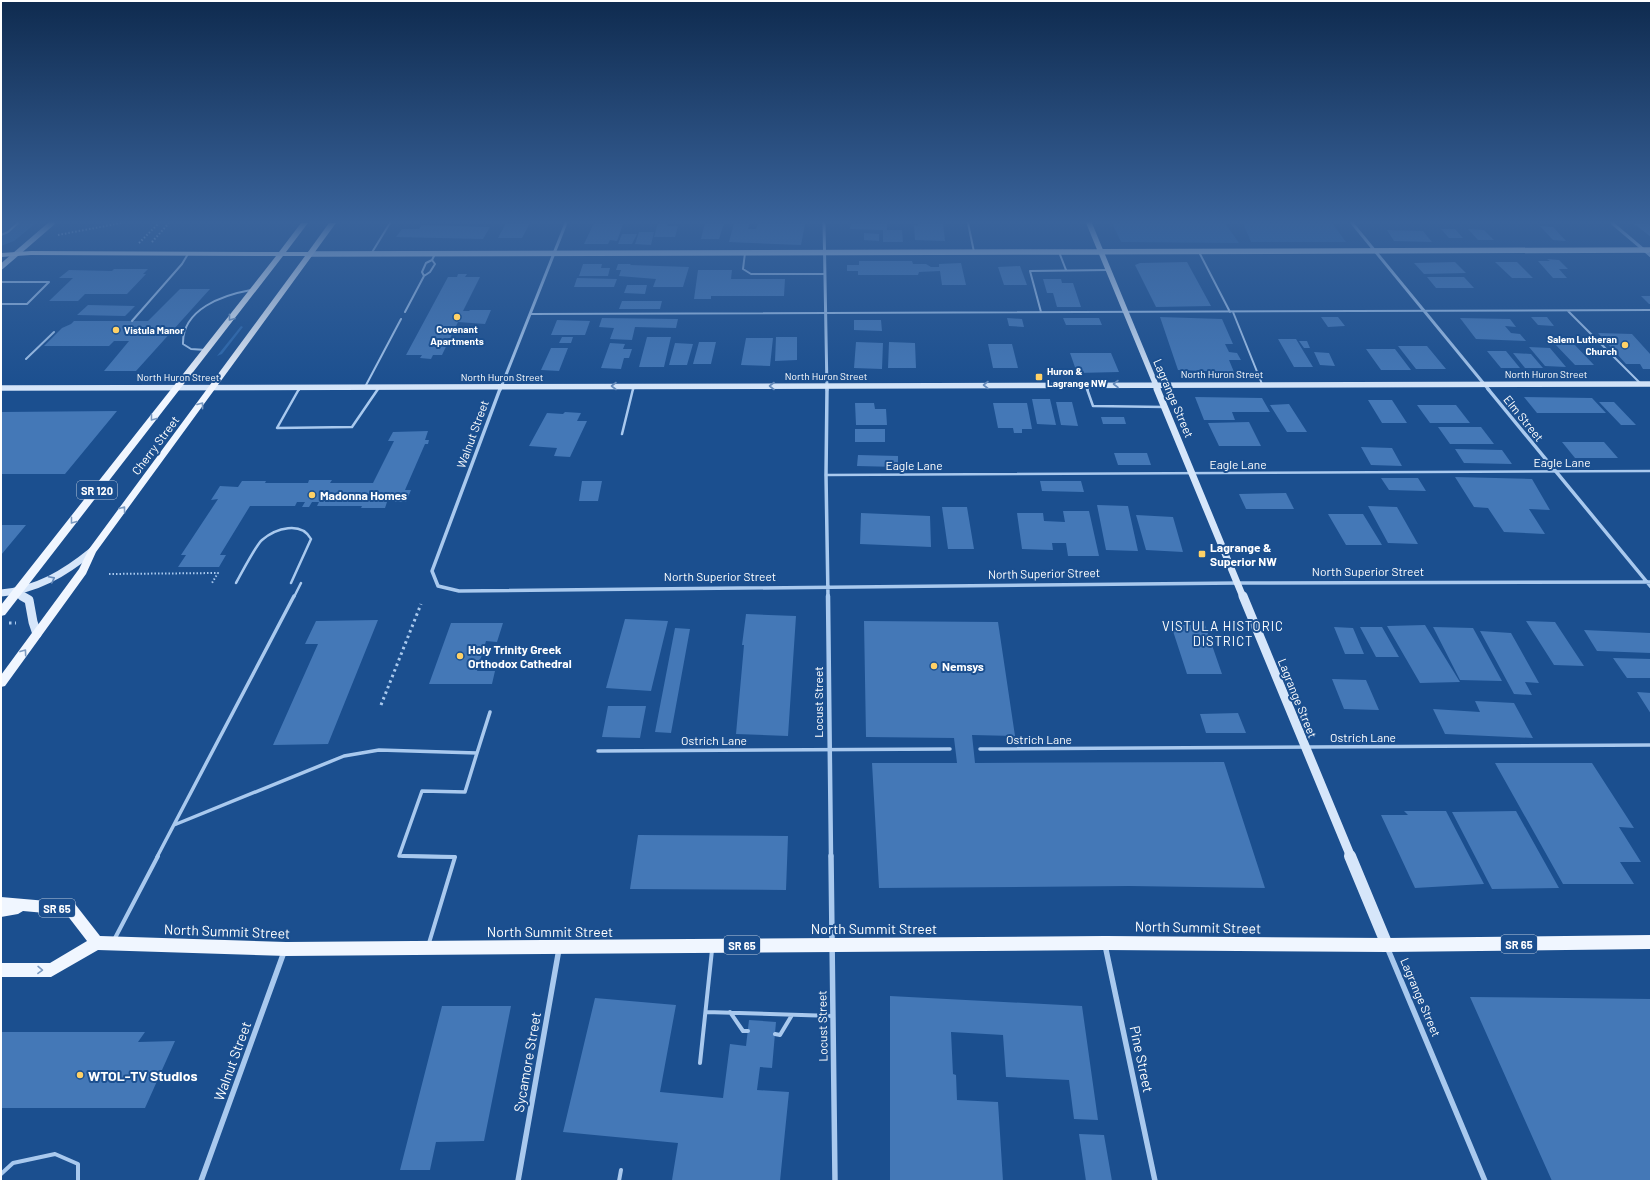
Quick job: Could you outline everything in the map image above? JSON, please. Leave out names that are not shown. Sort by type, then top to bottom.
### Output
[{"type":"main road","name":"Cherry Street","points":[[1,612],[262,278]]},
{"type":"main road","name":"Cherry Street","points":[[1,683],[82,571],[92,552],[292,278]]},
{"type":"main road","name":"SR 65","points":[[1,903],[70,909],[98,943]]},
{"type":"main road","points":[[1,911],[30,905]]},
{"type":"main road","name":"North Summit Street","points":[[98,943],[286,949],[1104,943],[1387,945],[1651,942]]},
{"type":"main road","points":[[1,970],[52,970],[98,943]]},
{"type":"street","name":"Walnut Street","points":[[438,586],[432,571],[501,387],[545,278]]},
{"type":"street","name":"Locust Street","points":[[825,278],[828,386],[826,474],[835,1181]]},
{"type":"street","name":"Lagrange Street","points":[[1111,278],[1485,1181]]},
{"type":"street","name":"Elm Street","points":[[1397,278],[1649,582],[1651,587]]},
{"type":"street","name":"North Huron Street","points":[[1,388],[1484,383],[1651,384]]},
{"type":"street","points":[[1,593],[16,592],[40,586],[57,577],[92,552]]},
{"type":"street","name":"North Superior Street","points":[[438,586],[459,590],[828,588],[1238,583],[1649,582]]},
{"type":"street","points":[[16,592],[29,600],[32,612],[32,624],[36,634]]},
{"type":"street","name":"Pine Street","points":[[1104,943],[1155,1181]]},
{"type":"street","name":"Sycamore Street","points":[[518,1181],[559,947]]},
{"type":"street","name":"Walnut Street","points":[[200,1181],[286,949]]},
{"type":"lane","points":[[132,321],[170,278]]},
{"type":"lane","points":[[405,312],[423,278]]},
{"type":"lane","points":[[1032,278],[1041,312]]},
{"type":"lane","points":[[1213,278],[1231,312],[1262,384]]},
{"type":"lane","points":[[1,282],[49,282],[27,304],[1,304]]},
{"type":"lane","points":[[207,350],[194,350],[187,348],[183,344],[182,337],[191,320],[210,302],[230,294],[253,290]]},
{"type":"lane","points":[[531,314],[1651,310]]},
{"type":"lane","points":[[1568,311],[1641,384]]},
{"type":"lane","points":[[365,387],[401,319]]},
{"type":"lane","points":[[26,359],[54,332]]},
{"type":"lane","points":[[1086,384],[1092,406],[1165,407]]},
{"type":"lane","points":[[622,434],[634,386]]},
{"type":"lane","points":[[300,387],[277,428],[352,427],[379,387]]},
{"type":"lane","name":"Eagle Lane","points":[[826,474],[1651,471]]},
{"type":"lane","points":[[236,583],[261,540],[279,530],[295,528],[307,532],[311,540],[291,583]]},
{"type":"lane","points":[[113,943],[302,583]]},
{"type":"lane","points":[[428,948],[455,857],[398,856],[422,791],[465,792],[490,712]]},
{"type":"lane","name":"Ostrich Lane","points":[[980,749],[1651,746]]},
{"type":"lane","name":"Ostrich Lane","points":[[598,751],[950,749]]},
{"type":"lane","points":[[174,825],[344,756],[379,750],[477,753]]},
{"type":"lane","points":[[700,1063],[712,946]]},
{"type":"lane","points":[[706,1012],[792,1016],[833,1016]]},
{"type":"lane","points":[[730,1012],[743,1031],[748,1031]]},
{"type":"lane","points":[[775,1034],[780,1035],[792,1016]]},
{"type":"lane","points":[[1,1174],[12,1162],[55,1154],[78,1164],[78,1181]]},
{"type":"lane","points":[[619,1181],[621,1170]]},
{"type":"path","points":[[109,574],[218,573],[212,584]]},
{"type":"path","points":[[381,705],[421,604]]},
{"type":"shaded area","points":[[241,326],[243,327],[222,354],[217,356]]},
{"type":"building","points":[[73,278],[142,278],[127,294],[85,294],[78,301],[49,301]]},
{"type":"building","name":"Covenant Apartments","points":[[447,278],[479,278],[463,311],[491,310],[485,324],[458,322],[442,355],[433,355],[431,359],[420,358],[422,355],[406,355]]},
{"type":"building","points":[[577,278],[617,279],[614,287],[574,287]]},
{"type":"building","points":[[646,278],[686,278],[683,287],[653,287],[656,279]]},
{"type":"building","points":[[697,278],[785,279],[784,296],[711,296],[711,299],[694,299]]},
{"type":"building","points":[[941,278],[964,278],[966,285],[942,285]]},
{"type":"building","points":[[1002,278],[1024,278],[1027,285],[1004,285]]},
{"type":"building","points":[[1142,278],[1196,278],[1211,306],[1156,307]]},
{"type":"building","points":[[1428,278],[1465,278],[1474,288],[1436,288]]},
{"type":"building","points":[[1043,279],[1061,279],[1062,283],[1073,283],[1081,307],[1057,307],[1053,293],[1047,293]]},
{"type":"building","points":[[627,285],[647,285],[645,294],[624,293]]},
{"type":"building","name":"Vistula Manor","points":[[180,289],[210,289],[136,371],[104,371],[129,341],[114,341],[109,346],[44,346],[62,328],[74,321],[148,321]]},
{"type":"building","points":[[1641,296],[1651,296],[1651,304],[1649,304]]},
{"type":"building","points":[[622,301],[662,301],[660,309],[619,309]]},
{"type":"building","points":[[88,305],[135,306],[125,316],[77,315]]},
{"type":"building","points":[[1160,317],[1222,319],[1233,344],[1225,344],[1229,352],[1237,353],[1241,360],[1229,360],[1234,372],[1178,370]]},
{"type":"building","points":[[1321,317],[1338,317],[1345,326],[1328,327]]},
{"type":"building","points":[[1531,317],[1547,317],[1554,326],[1538,325]]},
{"type":"building","points":[[602,318],[678,319],[676,328],[635,327],[632,340],[610,339],[614,328],[599,327]]},
{"type":"building","points":[[1007,318],[1022,319],[1024,327],[1009,326]]},
{"type":"building","points":[[1063,318],[1099,318],[1102,325],[1066,325]]},
{"type":"building","points":[[1460,318],[1510,319],[1516,327],[1505,326],[1511,333],[1520,334],[1526,341],[1476,339]]},
{"type":"building","points":[[557,320],[590,321],[585,335],[551,335]]},
{"type":"building","points":[[854,320],[881,320],[882,331],[854,330]]},
{"type":"building","name":"Salem Lutheran Church","points":[[1598,333],[1632,334],[1651,355],[1651,369],[1643,369],[1640,364],[1626,364]]},
{"type":"building","points":[[562,337],[573,337],[571,343],[559,343]]},
{"type":"building","points":[[647,337],[671,337],[664,367],[639,367]]},
{"type":"building","points":[[776,337],[797,337],[797,360],[775,361]]},
{"type":"building","points":[[746,338],[773,338],[770,366],[741,365]]},
{"type":"building","points":[[1278,339],[1296,339],[1313,367],[1294,367]]},
{"type":"building","points":[[1299,341],[1307,341],[1310,348],[1304,348]]},
{"type":"building","points":[[699,342],[716,342],[711,364],[693,364]]},
{"type":"building","points":[[856,342],[883,343],[882,369],[854,368]]},
{"type":"building","points":[[889,342],[915,343],[916,368],[888,368]]},
{"type":"building","points":[[1553,342],[1572,342],[1594,365],[1575,365]]},
{"type":"building","points":[[610,343],[625,344],[623,349],[632,349],[629,358],[624,358],[621,369],[601,368]]},
{"type":"building","points":[[675,343],[693,344],[687,365],[669,365]]},
{"type":"building","points":[[988,344],[1012,344],[1018,368],[993,368]]},
{"type":"building","points":[[1398,346],[1427,346],[1446,369],[1416,369]]},
{"type":"building","points":[[1529,347],[1550,348],[1566,367],[1545,366]]},
{"type":"building","points":[[551,348],[568,348],[559,371],[541,370]]},
{"type":"building","points":[[1366,349],[1395,349],[1411,370],[1381,370]]},
{"type":"building","points":[[1487,351],[1506,351],[1520,368],[1501,368]]},
{"type":"building","points":[[1314,352],[1329,353],[1335,366],[1320,365]]},
{"type":"building","points":[[1070,353],[1111,353],[1119,372],[1077,373]]},
{"type":"building","points":[[1513,353],[1531,354],[1543,368],[1525,368]]},
{"type":"building","points":[[1195,397],[1262,398],[1270,412],[1232,412],[1235,420],[1204,420]]},
{"type":"building","points":[[1524,397],[1592,398],[1606,413],[1537,413]]},
{"type":"building","points":[[1032,399],[1050,399],[1056,425],[1037,424]]},
{"type":"building","points":[[1368,400],[1392,400],[1407,423],[1382,423]]},
{"type":"building","points":[[1056,402],[1072,402],[1078,426],[1061,425]]},
{"type":"building","points":[[1599,402],[1614,402],[1636,425],[1621,425]]},
{"type":"building","points":[[855,403],[874,403],[875,409],[886,409],[887,425],[856,425]]},
{"type":"building","points":[[993,403],[1027,403],[1032,429],[1022,429],[1022,433],[1014,433],[1013,428],[998,428]]},
{"type":"building","points":[[1289,404],[1307,432],[1287,432],[1270,405]]},
{"type":"building","points":[[1417,405],[1456,405],[1470,423],[1430,423]]},
{"type":"building","points":[[117,411],[65,474],[1,474],[1,412]]},
{"type":"building","points":[[565,412],[581,413],[577,421],[587,421],[570,457],[554,456],[557,448],[529,446],[547,413],[563,414]]},
{"type":"building","points":[[1101,417],[1124,417],[1126,424],[1103,424]]},
{"type":"building","points":[[1249,422],[1261,446],[1219,446],[1208,423]]},
{"type":"building","points":[[1438,427],[1481,427],[1494,444],[1450,444]]},
{"type":"building","points":[[855,429],[885,429],[885,442],[855,442]]},
{"type":"building","name":"Madonna Homes","points":[[428,431],[425,440],[429,440],[428,444],[425,444],[405,490],[411,490],[406,502],[387,502],[385,508],[361,508],[362,506],[317,506],[319,502],[312,502],[309,507],[302,507],[305,502],[297,502],[295,506],[250,506],[220,555],[226,555],[219,567],[178,567],[186,555],[181,555],[218,499],[211,500],[220,486],[238,487],[242,481],[266,481],[265,483],[308,483],[309,480],[332,480],[330,483],[373,483],[394,441],[388,441],[393,432]]},
{"type":"building","points":[[1562,442],[1604,442],[1618,458],[1575,458]]},
{"type":"building","points":[[1361,447],[1392,448],[1402,466],[1371,465]]},
{"type":"building","points":[[1455,449],[1502,450],[1512,464],[1464,463]]},
{"type":"building","points":[[1114,453],[1147,453],[1151,465],[1118,465]]},
{"type":"building","points":[[858,455],[898,456],[898,467],[857,466]]},
{"type":"building","points":[[1455,477],[1532,479],[1550,510],[1529,509],[1545,534],[1504,532],[1488,508],[1474,507]]},
{"type":"building","points":[[1381,478],[1418,478],[1426,491],[1389,490]]},
{"type":"building","points":[[582,481],[602,481],[598,501],[579,501]]},
{"type":"building","points":[[1040,481],[1081,481],[1084,492],[1042,491]]},
{"type":"building","points":[[1286,493],[1294,509],[1246,509],[1239,494]]},
{"type":"building","points":[[1097,505],[1128,506],[1138,551],[1106,550]]},
{"type":"building","points":[[1368,506],[1397,507],[1418,544],[1388,543]]},
{"type":"building","points":[[942,507],[967,507],[974,549],[948,549]]},
{"type":"building","points":[[1063,511],[1089,511],[1099,556],[1068,556],[1066,543],[1052,543],[1053,550],[1022,549],[1017,513],[1043,513],[1044,521],[1065,522]]},
{"type":"building","points":[[861,513],[930,516],[931,547],[860,544]]},
{"type":"building","points":[[1328,514],[1363,514],[1382,545],[1346,545]]},
{"type":"building","points":[[1136,515],[1173,517],[1183,552],[1146,550]]},
{"type":"building","points":[[1,525],[26,525],[1,555]]},
{"type":"building","points":[[746,614],[796,616],[788,736],[736,734],[744,645],[742,645]]},
{"type":"building","points":[[625,619],[668,621],[651,691],[606,688]]},
{"type":"building","points":[[378,620],[328,744],[273,745],[318,644],[305,644],[316,621]]},
{"type":"building","points":[[864,621],[998,622],[1015,736],[972,735],[975,763],[1224,762],[1265,888],[1129,886],[879,888],[872,763],[957,763],[954,738],[866,737]]},
{"type":"building","points":[[1526,621],[1555,622],[1584,666],[1554,665]]},
{"type":"building","name":"Holy Trinity Greek Orthodox Cathedral","points":[[451,623],[503,623],[497,642],[486,641],[477,671],[495,671],[492,684],[429,684]]},
{"type":"building","points":[[1171,625],[1205,625],[1222,674],[1187,674]]},
{"type":"building","points":[[1425,625],[1460,682],[1420,683],[1387,626]]},
{"type":"building","points":[[1334,627],[1353,628],[1364,654],[1345,654]]},
{"type":"building","points":[[1360,627],[1382,627],[1399,657],[1376,657]]},
{"type":"building","points":[[1433,627],[1473,628],[1502,681],[1460,680]]},
{"type":"building","points":[[675,628],[690,629],[671,733],[655,732]]},
{"type":"building","points":[[1584,630],[1650,633],[1651,653],[1597,651]]},
{"type":"building","points":[[1480,631],[1511,633],[1539,683],[1525,682],[1532,695],[1514,694]]},
{"type":"building","points":[[1613,658],[1651,659],[1651,678],[1627,678]]},
{"type":"building","points":[[1332,679],[1366,680],[1379,710],[1344,709]]},
{"type":"building","points":[[1637,692],[1651,693],[1651,714]]},
{"type":"building","points":[[1475,701],[1514,703],[1533,738],[1445,734],[1433,709],[1480,712]]},
{"type":"building","points":[[608,706],[646,706],[640,738],[602,737]]},
{"type":"building","points":[[1238,713],[1246,733],[1206,733],[1200,714]]},
{"type":"building","points":[[1495,763],[1592,763],[1634,828],[1619,827],[1641,862],[1620,862],[1634,884],[1563,884]]},
{"type":"building","points":[[1404,811],[1446,811],[1484,884],[1415,888],[1381,815],[1408,815]]},
{"type":"building","points":[[1516,811],[1559,888],[1492,889],[1452,812]]},
{"type":"building","points":[[638,835],[788,836],[786,890],[630,889]]},
{"type":"building","points":[[890,996],[1082,1006],[1098,1120],[1074,1119],[1069,1080],[1006,1077],[1003,1035],[951,1032],[953,1074],[956,1075],[957,1100],[998,1102],[1003,1181],[890,1181]]},
{"type":"building","points":[[1470,997],[1651,999],[1651,1181],[1552,1181]]},
{"type":"building","points":[[595,998],[676,1005],[660,1092],[723,1098],[730,1044],[746,1046],[749,1020],[776,1022],[772,1068],[760,1067],[757,1090],[789,1092],[780,1181],[672,1180],[678,1143],[563,1132]]},
{"type":"building","points":[[442,1006],[511,1006],[484,1141],[436,1142],[430,1170],[400,1170]]},
{"type":"building","name":"WTOL-TV Studios","points":[[1,1032],[145,1032],[138,1042],[175,1041],[145,1108],[1,1108]]},
{"type":"building","points":[[1079,1134],[1104,1135],[1112,1181],[1086,1181]]},
{"type":"place","name":"Covenant Apartments","points":[[457,317]]},
{"type":"place","name":"Vistula Manor","points":[[116,330]]},
{"type":"place","name":"Salem Lutheran Church","points":[[1625,345]]},
{"type":"place","name":"Huron & Lagrange NW","points":[[1039,377]]},
{"type":"place","name":"Madonna Homes","points":[[312,495]]},
{"type":"place","name":"Lagrange & Superior NW","points":[[1202,554]]},
{"type":"place","name":"Holy Trinity Greek Orthodox Cathedral","points":[[460,656]]},
{"type":"place","name":"Nemsys","points":[[934,666]]},
{"type":"place","name":"WTOL-TV Studios","points":[[80,1075]]},
{"type":"district","name":"VISTULA HISTORIC DISTRICT","points":[[1223,634]]}]
